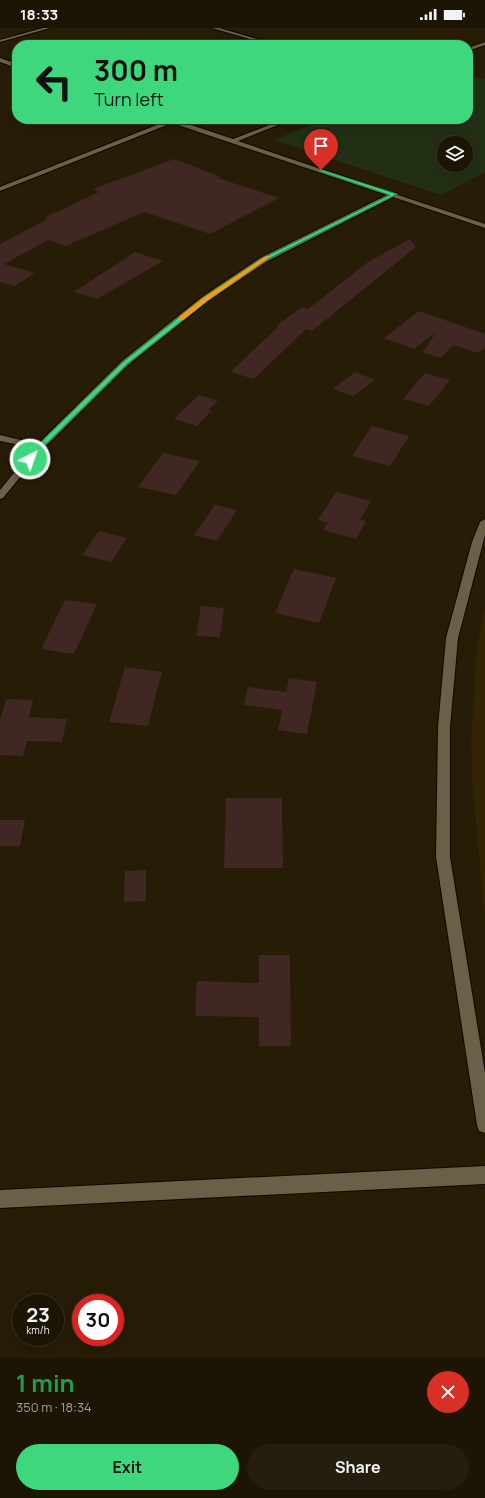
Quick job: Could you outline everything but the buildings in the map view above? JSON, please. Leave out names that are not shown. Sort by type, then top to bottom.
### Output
[{"type":"street","points":[[0,41],[48,28]]},
{"type":"street","points":[[214,28],[258,40]]},
{"type":"street","points":[[473,48],[485,43]]},
{"type":"street","points":[[0,60],[12,64]]},
{"type":"street","points":[[0,65],[8,62]]},
{"type":"street","points":[[0,189],[159,124]]},
{"type":"street","points":[[181,124],[395,194],[485,226]]},
{"type":"street","points":[[233,141],[277,124]]},
{"type":"street","points":[[0,496],[40,447],[125,363],[205,299],[262,260],[395,194]]},
{"type":"street","points":[[0,438],[40,447]]},
{"type":"street","points":[[485,522],[477,542],[452,638],[444,727],[443,857],[485,1125]]},
{"type":"street","points":[[0,1199],[485,1175]]},
{"type":"shaded area","points":[[485,607],[485,918],[472,781],[471,740],[477,648]]},
{"type":"green space","points":[[473,76],[485,79],[485,172],[441,195],[274,140],[313,124],[473,124]]},
{"type":"slow traffic","points":[[181,319],[205,299],[268,257]]},
{"type":"route","points":[[30,459],[40,447],[125,363],[205,299],[262,260],[395,194],[321,170]]}]
